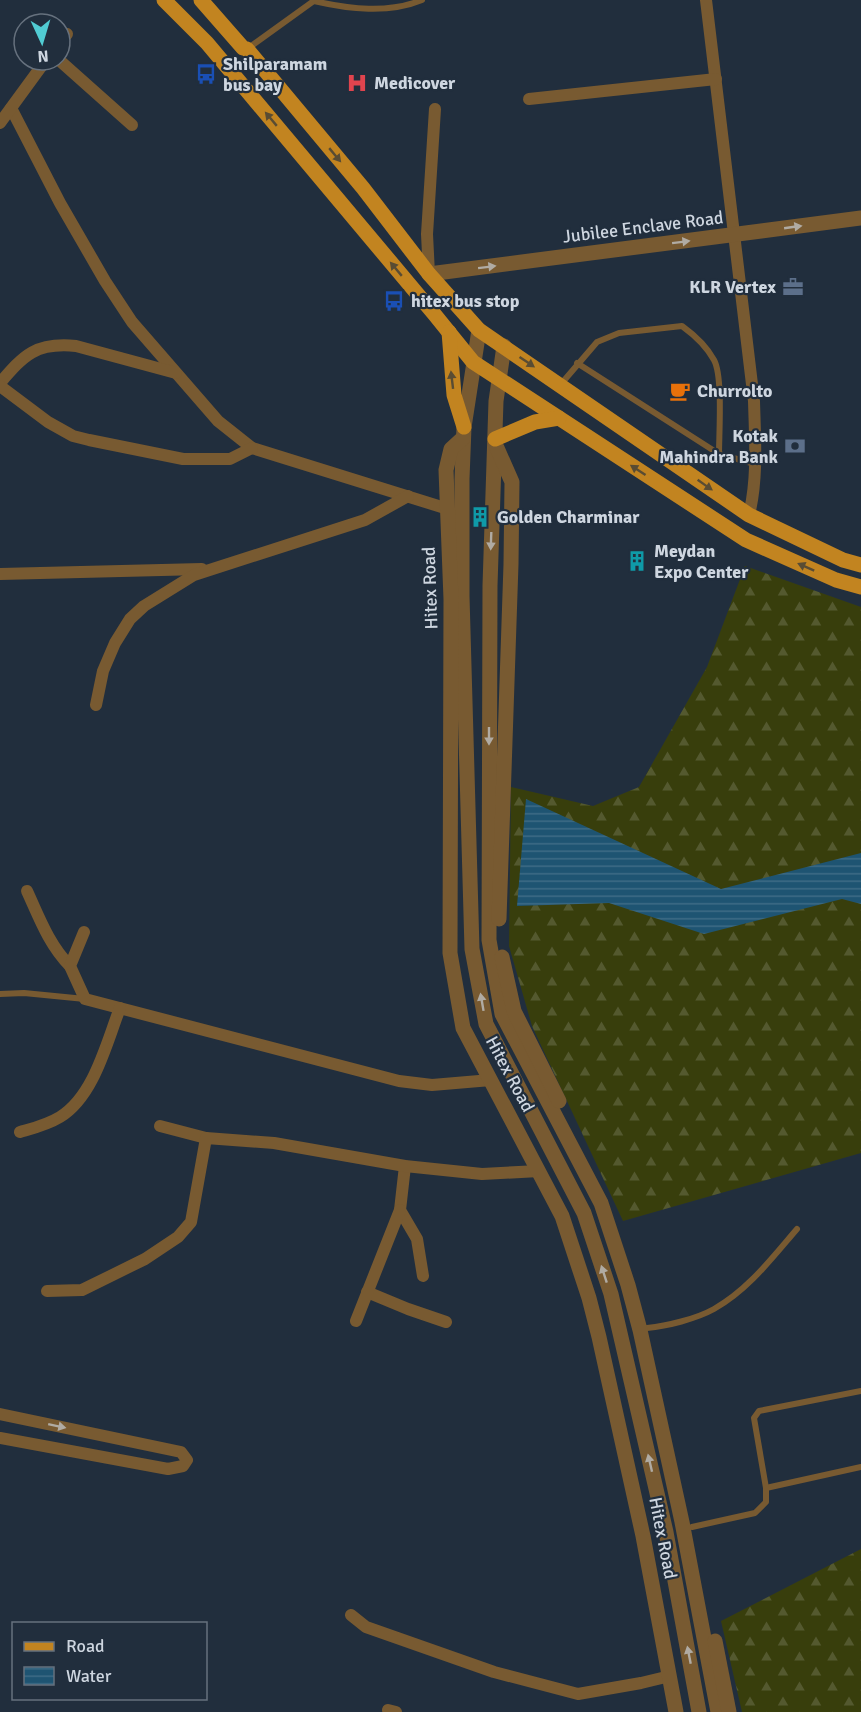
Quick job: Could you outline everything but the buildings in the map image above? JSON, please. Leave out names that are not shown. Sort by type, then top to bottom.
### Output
[{"type":"main road","points":[[164,0],[207,43],[473,362],[746,540],[836,580],[861,587]]},
{"type":"main road","points":[[201,0],[243,48],[247,49],[363,188],[429,274],[479,330],[561,384],[749,515],[843,560],[861,565]]},
{"type":"main road","points":[[449,332],[454,395],[464,432]]},
{"type":"main road","points":[[495,441],[535,422],[559,418]]},
{"type":"main road","points":[[664,488],[678,466]]},
{"type":"street","points":[[706,0],[753,391],[755,464],[753,497],[749,515]]},
{"type":"street","points":[[0,123],[37,72]]},
{"type":"street","points":[[72,72],[132,125]]},
{"type":"street","points":[[529,99],[716,79]]},
{"type":"street","points":[[11,108],[60,203],[105,281],[132,322],[218,421],[252,448],[447,509]]},
{"type":"street","points":[[429,274],[427,234],[435,110]]},
{"type":"street","name":"Jubilee Enclave Road","points":[[429,274],[861,218]]},
{"type":"street","name":"Hitex Road","points":[[479,330],[464,432],[462,596],[472,949],[486,1024],[584,1213],[611,1294],[666,1532],[699,1712]]},
{"type":"street","points":[[176,373],[61,345],[36,349],[26,355],[0,385],[55,426],[73,436],[183,459],[230,459],[252,448]]},
{"type":"street","name":"Hitex Road","points":[[504,346],[498,378],[490,586],[489,940],[502,1014],[600,1203],[628,1285],[682,1522],[718,1712]]},
{"type":"street","name":"Hitex Road","points":[[464,432],[452,449],[446,470],[451,599],[450,953],[464,1028],[562,1216],[599,1337],[643,1536],[676,1712]]},
{"type":"street","name":"Hitex Road","points":[[495,441],[512,482],[498,938],[514,1011],[604,1193],[629,1258],[692,1527],[729,1712]]},
{"type":"street","points":[[96,705],[103,671],[115,643],[130,619],[165,594],[194,575],[365,520],[408,496]]},
{"type":"street","points":[[0,574],[209,569]]},
{"type":"street","points":[[27,891],[52,943],[70,966],[85,999],[399,1081],[432,1086],[490,1080]]},
{"type":"street","points":[[70,966],[84,932]]},
{"type":"street","points":[[20,1132],[61,1117],[87,1091],[120,1008]]},
{"type":"street","points":[[160,1126],[206,1138],[274,1143],[405,1166],[482,1174],[539,1171]]},
{"type":"street","points":[[47,1292],[82,1290],[145,1259],[178,1237],[191,1222],[206,1138]]},
{"type":"street","points":[[356,1321],[400,1210],[405,1166]]},
{"type":"street","points":[[400,1210],[417,1239],[423,1276]]},
{"type":"street","points":[[367,1292],[447,1322]]},
{"type":"street","points":[[0,1414],[181,1452],[187,1460],[183,1466],[168,1469],[0,1438]]},
{"type":"street","points":[[351,1615],[366,1627],[483,1668],[578,1694],[669,1676]]},
{"type":"lane","points":[[247,49],[314,1],[350,9],[408,6],[422,0]]},
{"type":"lane","points":[[561,384],[597,342],[619,333],[681,326],[693,334],[715,361],[719,389],[719,454]]},
{"type":"lane","points":[[578,363],[719,454],[755,464]]},
{"type":"lane","points":[[719,389],[753,391]]},
{"type":"lane","points":[[0,994],[24,993],[85,999]]},
{"type":"lane","points":[[647,1328],[666,1326],[713,1310],[753,1280],[797,1229]]},
{"type":"lane","points":[[692,1527],[755,1513],[766,1502],[766,1488],[754,1418],[759,1411],[861,1391]]},
{"type":"lane","points":[[766,1488],[861,1467]]},
{"type":"green space","points":[[745,566],[861,607],[861,1153],[623,1221],[532,1026],[509,946],[511,787],[593,806],[639,787],[707,667]]},
{"type":"green space","points":[[861,1549],[861,1712],[742,1712],[721,1621]]},
{"type":"water","points":[[526,799],[721,889],[861,853],[861,904],[842,899],[704,934],[609,903],[517,906]]},
{"type":"place","name":"Shilparamam bus bay","points":[[206,74]]},
{"type":"place","name":"Medicover","points":[[357,83]]},
{"type":"place","name":"KLR Vertex","points":[[793,287]]},
{"type":"place","name":"hitex bus stop","points":[[394,301]]},
{"type":"place","name":"Churrolto","points":[[680,391]]},
{"type":"place","name":"Kotak Mahindra Bank","points":[[795,446]]},
{"type":"place","name":"Golden Charminar","points":[[480,517]]},
{"type":"place","name":"Meydan Expo Center","points":[[637,561]]}]
